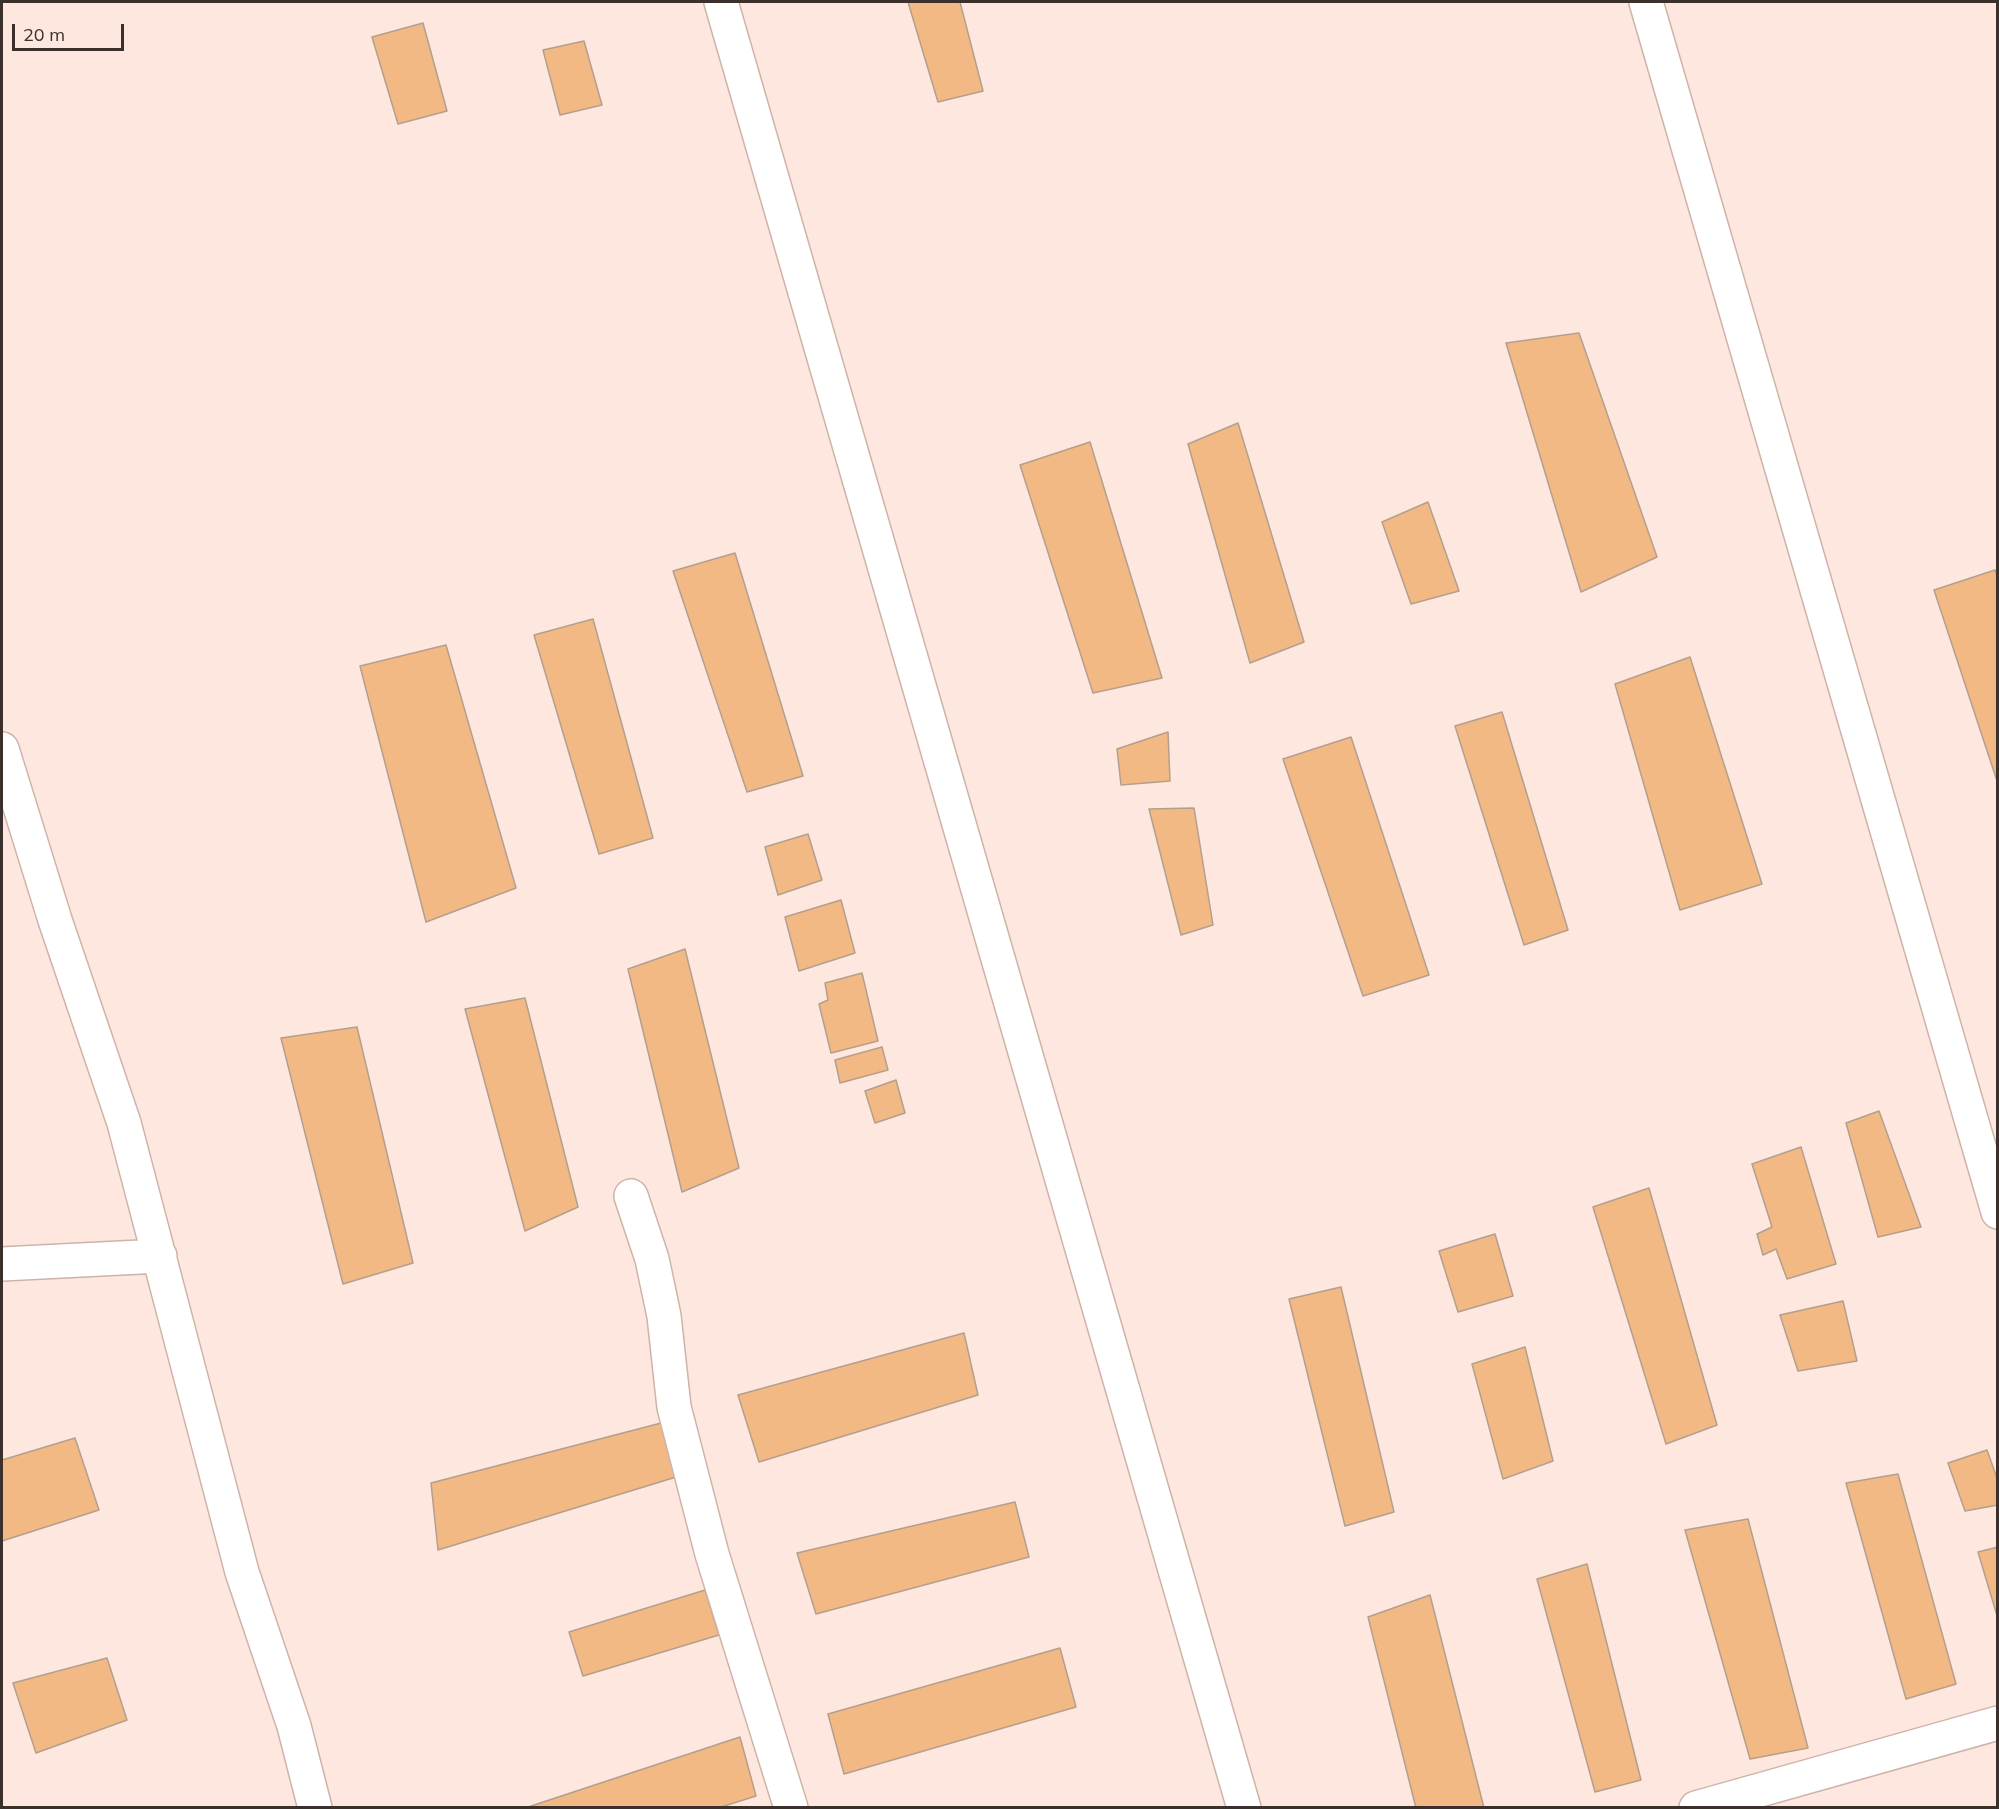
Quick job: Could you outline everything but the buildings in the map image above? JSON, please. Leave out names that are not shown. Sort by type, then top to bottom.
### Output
[{"type":"street","points":[[721,2],[1244,1808]]},
{"type":"street","points":[[1646,2],[1998,1212]]},
{"type":"street","points":[[2,749],[124,1124],[242,1572],[294,1726],[315,1808]]},
{"type":"street","points":[[631,1196],[652,1259],[664,1316],[674,1407],[709,1542],[791,1808]]},
{"type":"street","points":[[2,1264],[160,1256]]},
{"type":"street","points":[[1696,1808],[1998,1723]]}]
